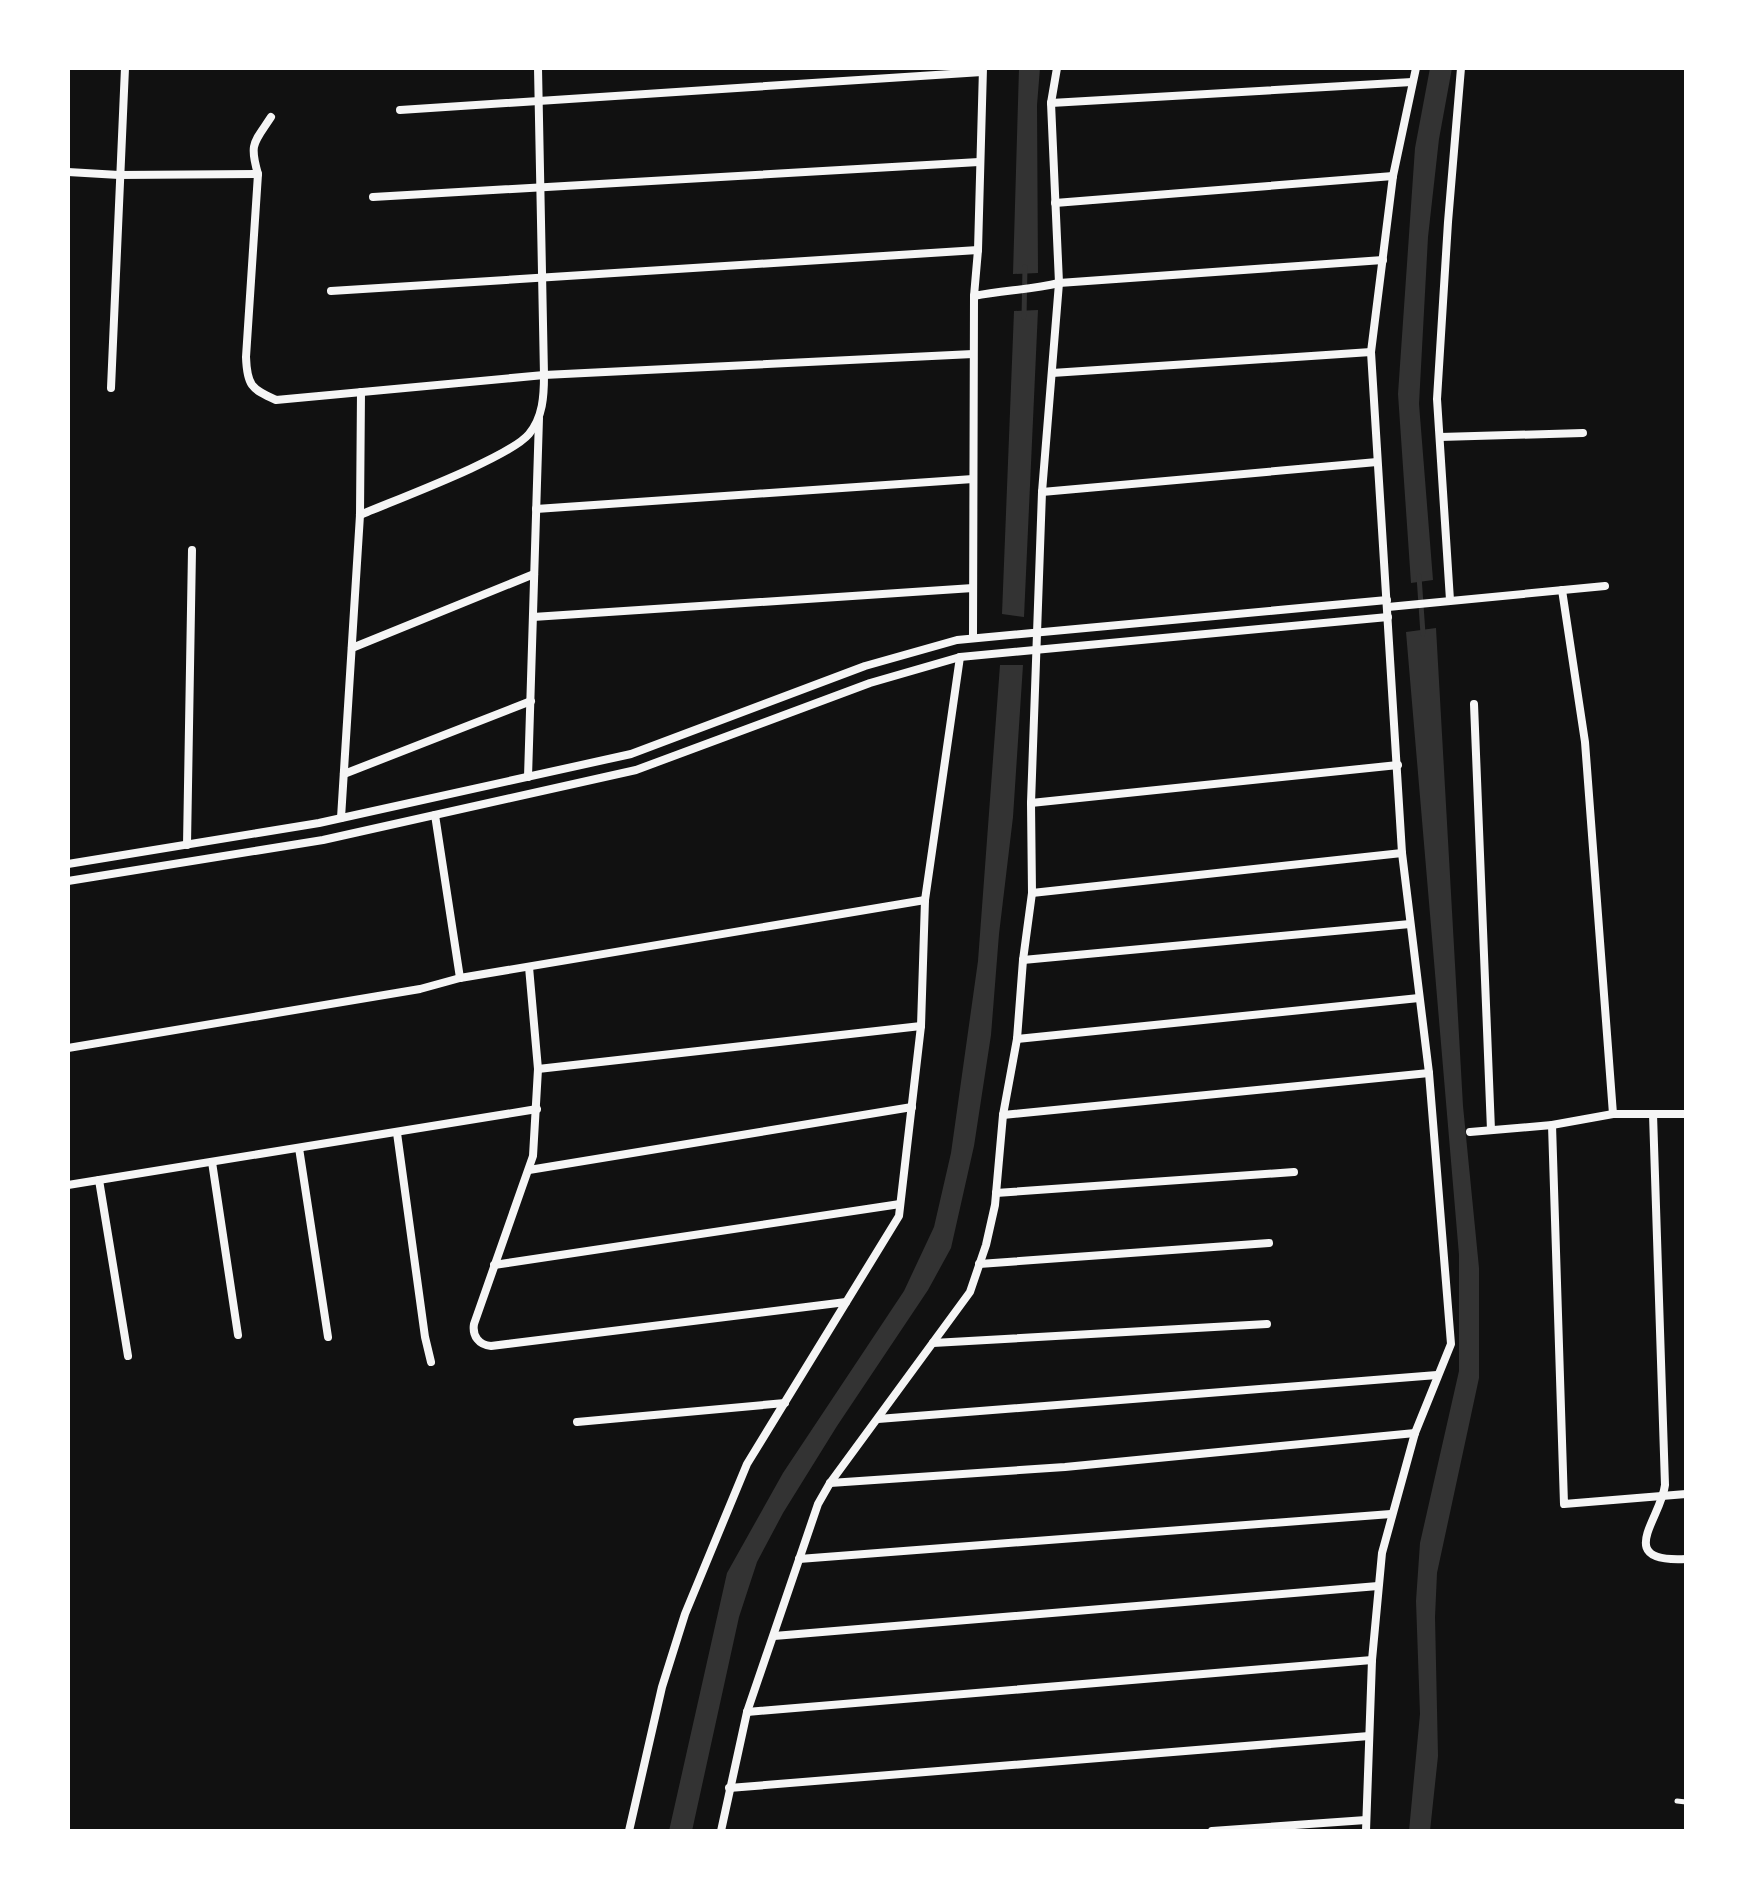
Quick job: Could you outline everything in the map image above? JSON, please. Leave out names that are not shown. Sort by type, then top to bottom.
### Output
[{"type":"street","points":[[111,388],[125,68]]},
{"type":"street","points":[[528,777],[539,417],[544,394],[538,68]]},
{"type":"street","points":[[721,1831],[747,1712],[818,1504],[830,1483],[970,1292],[986,1245],[996,1193],[1003,1115],[1017,1039],[1032,893],[1031,803],[1042,492],[1059,283],[1051,103],[1057,68]]},
{"type":"street","points":[[1366,1831],[1372,1660],[1382,1553],[1415,1433],[1451,1344],[1429,1073],[1402,853],[1371,352],[1393,176],[1416,68]]},
{"type":"street","points":[[1450,600],[1437,399],[1461,68]]},
{"type":"street","points":[[400,110],[982,70],[973,354],[973,638]]},
{"type":"street","points":[[1051,103],[1412,82]]},
{"type":"street","points":[[271,117],[252,151],[258,174],[247,375],[254,390],[276,400],[544,375],[973,354]]},
{"type":"street","points":[[373,197],[979,162]]},
{"type":"street","points":[[68,172],[119,175],[258,174]]},
{"type":"street","points":[[1055,203],[1393,176]]},
{"type":"street","points":[[331,291],[978,250]]},
{"type":"street","points":[[974,296],[1059,283],[1383,260]]},
{"type":"street","points":[[1052,373],[1371,352]]},
{"type":"street","points":[[341,818],[360,515],[361,392]]},
{"type":"street","points":[[360,515],[501,454],[528,436],[539,417]]},
{"type":"street","points":[[1440,437],[1583,433]]},
{"type":"street","points":[[1042,492],[1377,462]]},
{"type":"street","points":[[536,509],[973,479]]},
{"type":"street","points":[[187,845],[192,550]]},
{"type":"street","points":[[352,648],[534,574]]},
{"type":"street","points":[[68,881],[323,840],[636,770],[870,683],[960,657],[1436,601],[1605,586]]},
{"type":"street","points":[[533,617],[973,588]]},
{"type":"street","points":[[1562,590],[1585,742],[1613,1114]]},
{"type":"street","points":[[68,864],[341,818],[631,754],[865,666],[957,640],[1388,608]]},
{"type":"street","points":[[629,1831],[662,1687],[685,1614],[747,1464],[899,1216],[921,1026],[925,900],[960,657]]},
{"type":"street","points":[[344,774],[531,701]]},
{"type":"street","points":[[1474,704],[1491,1130]]},
{"type":"street","points":[[1031,803],[1398,765]]},
{"type":"street","points":[[435,815],[460,978]]},
{"type":"street","points":[[1032,893],[1402,853]]},
{"type":"street","points":[[68,1048],[925,900]]},
{"type":"street","points":[[1023,960],[1410,924]]},
{"type":"street","points":[[529,967],[538,1069],[533,1156],[473,1331],[483,1345],[846,1302]]},
{"type":"street","points":[[1017,1039],[1419,998]]},
{"type":"street","points":[[538,1069],[921,1026]]},
{"type":"street","points":[[1003,1115],[1429,1073]]},
{"type":"street","points":[[529,1170],[912,1107]]},
{"type":"street","points":[[68,1185],[537,1109]]},
{"type":"street","points":[[1470,1132],[1552,1125],[1613,1114],[1686,1114]]},
{"type":"street","points":[[1653,1114],[1664,1494],[1646,1532],[1648,1550],[1656,1557],[1686,1559]]},
{"type":"street","points":[[1552,1125],[1564,1504],[1686,1494]]},
{"type":"street","points":[[397,1133],[431,1362]]},
{"type":"street","points":[[299,1148],[328,1337]]},
{"type":"street","points":[[212,1162],[238,1335]]},
{"type":"street","points":[[996,1193],[1294,1172]]},
{"type":"street","points":[[99,1180],[128,1356]]},
{"type":"street","points":[[494,1265],[900,1204]]},
{"type":"street","points":[[979,1264],[1269,1243]]},
{"type":"street","points":[[933,1343],[1267,1324]]},
{"type":"street","points":[[878,1419],[1437,1375]]},
{"type":"street","points":[[577,1422],[785,1403]]},
{"type":"street","points":[[830,1483],[1065,1467],[1415,1433]]},
{"type":"street","points":[[799,1559],[1391,1514]]},
{"type":"street","points":[[774,1636],[1378,1586]]},
{"type":"street","points":[[747,1712],[1372,1660]]},
{"type":"street","points":[[729,1788],[1369,1736]]},
{"type":"street","points":[[1212,1831],[1366,1820]]},
{"type":"lane","points":[[1677,1801],[1686,1802]]},
{"type":"shaded area","points":[[1019,68],[1040,68],[1037,105],[1038,273],[1013,274]]},
{"type":"shaded area","points":[[1430,68],[1452,68],[1439,139],[1428,237],[1419,404],[1433,580],[1411,583],[1398,394],[1415,148]]},
{"type":"shaded area","points":[[1038,310],[1024,617],[1002,614],[1014,311]]},
{"type":"shaded area","points":[[1436,628],[1463,1106],[1479,1268],[1479,1378],[1437,1573],[1438,1756],[1430,1831],[1409,1831],[1420,1714],[1416,1601],[1420,1543],[1459,1371],[1459,1255],[1406,632]]},
{"type":"shaded area","points":[[1000,665],[1023,665],[1013,817],[991,1035],[974,1146],[951,1248],[928,1290],[783,1513],[757,1562],[739,1617],[692,1831],[669,1831],[727,1573],[783,1473],[904,1291],[934,1227],[951,1153],[978,961]]},
{"type":"waterway","points":[[1024,317],[1025,267]]},
{"type":"waterway","points":[[1419,576],[1423,634]]}]
